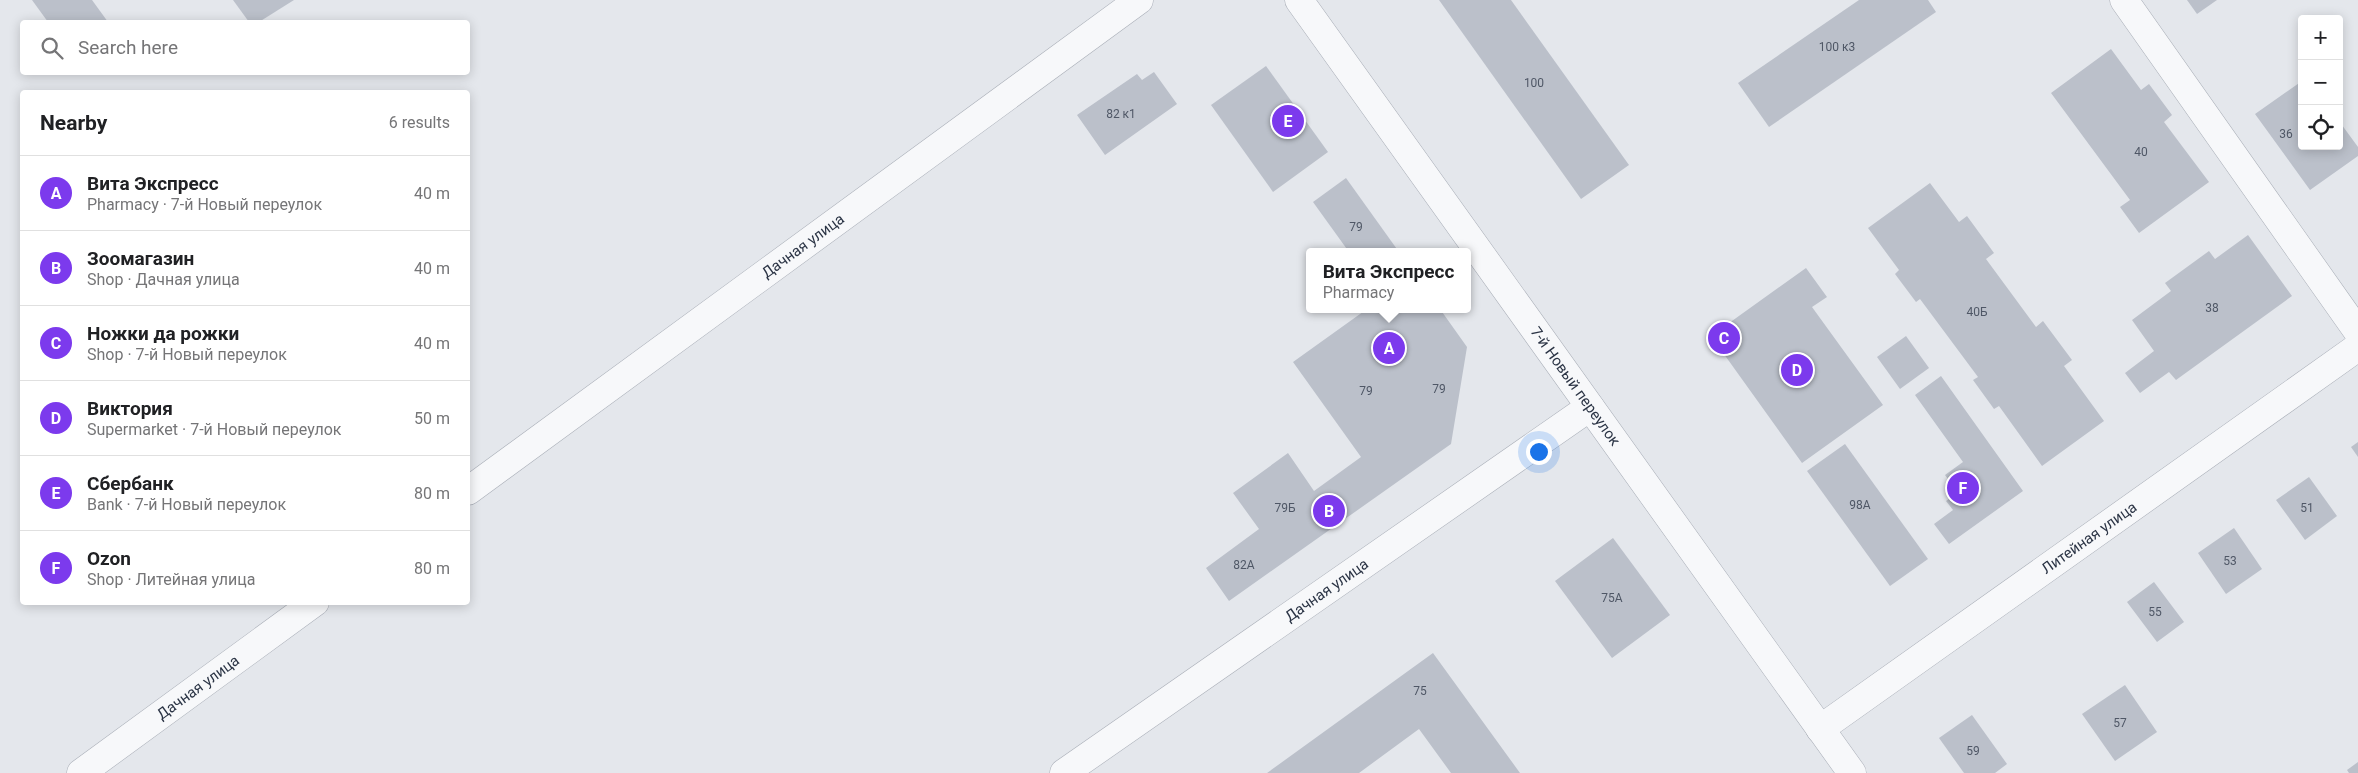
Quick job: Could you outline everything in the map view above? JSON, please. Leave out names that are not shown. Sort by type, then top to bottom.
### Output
[{"type":"street","name":"Дачная улица","points":[[470,490],[1139,0]]},
{"type":"street","name":"7-й Новый переулок","points":[[1299,0],[1852,773]]},
{"type":"street","points":[[2124,0],[2358,332]]},
{"type":"street","name":"Литейная улица","points":[[1820,729],[2358,347]]},
{"type":"street","name":"Дачная улица","points":[[1064,773],[1590,407]]},
{"type":"street","name":"Дачная улица","points":[[81,773],[311,605]]},
{"type":"building","points":[[32,0],[92,0],[107,20],[47,20]]},
{"type":"building","points":[[233,0],[294,0],[262,20],[248,20]]},
{"type":"building","points":[[1439,0],[1511,0],[1629,165],[1581,199]]},
{"type":"building","points":[[1859,0],[1928,0],[1936,12],[1769,127],[1738,83]]},
{"type":"building","points":[[2187,0],[2217,0],[2197,14]]},
{"type":"building","points":[[2111,49],[2141,90],[2149,84],[2172,115],[2164,122],[2209,182],[2139,233],[2120,207],[2130,200],[2051,93]]},
{"type":"building","points":[[1266,66],[1328,152],[1273,192],[1211,105]]},
{"type":"building","points":[[1154,72],[1177,104],[1105,155],[1077,115],[1137,74],[1142,80]]},
{"type":"building","points":[[2298,84],[2298,150],[2343,150],[2343,126],[2358,147],[2358,156],[2310,190],[2255,114]]},
{"type":"building","points":[[1346,178],[1396,248],[1346,248],[1313,202]]},
{"type":"building","points":[[1930,183],[1959,222],[1967,216],[1994,253],[1986,259],[2036,327],[2043,321],[2072,360],[2064,366],[2104,421],[2042,466],[1999,406],[1994,409],[1973,380],[1978,377],[1920,299],[1916,302],[1895,274],[1899,270],[1868,228]]},
{"type":"building","points":[[2248,235],[2292,296],[2176,380],[2169,372],[2140,393],[2125,373],[2154,351],[2132,320],[2171,291],[2165,283],[2209,251],[2215,259]]},
{"type":"building","points":[[1806,268],[1827,297],[1812,307],[1883,405],[1802,463],[1711,336]]},
{"type":"building","points":[[1361,313],[1443,313],[1467,347],[1451,444],[1229,601],[1206,568],[1259,529],[1233,493],[1288,453],[1314,491],[1361,457],[1293,362]]},
{"type":"building","points":[[1906,336],[1929,368],[1900,389],[1877,357]]},
{"type":"building","points":[[1941,376],[2023,491],[1949,544],[1934,524],[1953,510],[1946,501],[1958,493],[1945,475],[1963,462],[1915,395]]},
{"type":"building","points":[[2358,442],[2358,457],[2351,447]]},
{"type":"building","points":[[1845,444],[1928,559],[1890,586],[1807,471]]},
{"type":"building","points":[[2309,477],[2337,516],[2305,540],[2276,500]]},
{"type":"building","points":[[2234,528],[2262,569],[2226,594],[2198,553]]},
{"type":"building","points":[[1613,538],[1670,615],[1612,658],[1555,581]]},
{"type":"building","points":[[2154,582],[2184,622],[2157,642],[2127,602]]},
{"type":"building","points":[[1433,653],[1520,773],[1451,773],[1419,729],[1359,773],[1267,773]]},
{"type":"building","points":[[2125,685],[2157,732],[2115,761],[2082,714]]},
{"type":"building","points":[[1972,715],[2007,764],[1995,773],[1964,773],[1939,738]]},
{"type":"building","points":[[2358,762],[2358,773],[2349,773],[2347,770]]},
{"type":"place","name":"Сбербанк","points":[[1288,121]]},
{"type":"place","name":"Ножки да рожки","points":[[1724,338]]},
{"type":"place","name":"Вита Экспресс","points":[[1389,348]]},
{"type":"place","name":"Виктория","points":[[1797,370]]},
{"type":"place","name":"Ozon","points":[[1963,488]]},
{"type":"place","name":"Зоомагазин","points":[[1329,511]]}]
